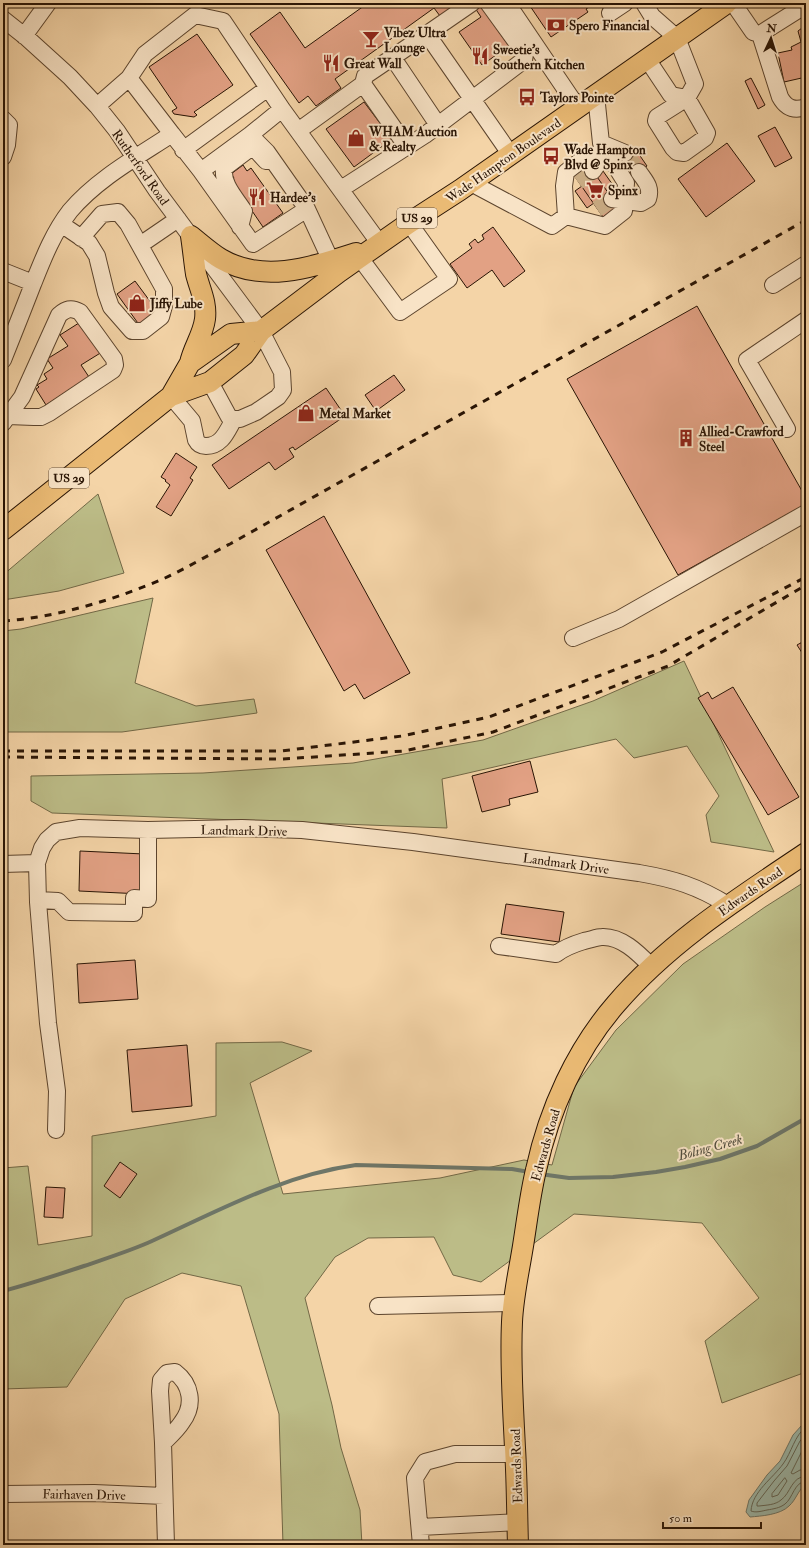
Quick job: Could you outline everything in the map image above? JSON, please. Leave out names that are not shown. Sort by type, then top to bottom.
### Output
[{"type":"main road","name":"Wade Hampton Boulevard","points":[[191,236],[221,259],[247,270],[265,272],[335,266],[372,250],[471,183],[727,3]]},
{"type":"main road","points":[[190,363],[192,353],[203,329],[206,312],[203,294],[196,274],[191,236]]},
{"type":"main road","name":"US 29","points":[[3,530],[171,396],[210,382],[244,355],[261,331],[335,266]]},
{"type":"main road","name":"US 29","points":[[171,396],[190,363],[231,334],[261,331]]},
{"type":"main road","name":"Edwards Road","points":[[518,1545],[511,1356],[514,1303],[535,1176],[549,1126],[561,1093],[583,1049],[598,1026],[616,1004],[652,967],[687,936],[728,905],[806,853]]},
{"type":"street","points":[[24,36],[48,3]]},
{"type":"street","points":[[298,131],[363,84],[366,76],[472,3]]},
{"type":"street","points":[[341,189],[407,147],[473,100],[524,60],[525,54],[488,3]]},
{"type":"street","points":[[507,3],[578,108]]},
{"type":"street","points":[[610,13],[625,3]]},
{"type":"street","points":[[644,3],[652,16],[677,38],[695,84],[687,98],[670,95],[647,59]]},
{"type":"street","points":[[733,3],[753,32],[760,34]]},
{"type":"street","points":[[760,34],[797,7]]},
{"type":"street","points":[[97,106],[130,78],[145,54],[195,15],[223,21],[282,109],[341,189],[372,250],[400,312],[449,279],[409,224]]},
{"type":"street","name":"Rutherford Road","points":[[3,19],[70,77],[97,106],[117,131],[157,191],[261,331],[282,372],[283,390],[278,397],[256,412],[240,419],[234,419]]},
{"type":"street","points":[[427,34],[511,155]]},
{"type":"street","points":[[760,34],[780,97],[784,104],[791,109],[798,110],[806,107]]},
{"type":"street","points":[[393,58],[438,125]]},
{"type":"street","points":[[130,78],[183,150],[201,171],[253,244],[307,209]]},
{"type":"street","points":[[363,84],[407,147]]},
{"type":"street","points":[[183,150],[268,88]]},
{"type":"street","points":[[471,183],[552,226],[566,216],[595,216],[605,226],[624,211],[619,200],[626,183],[603,147],[596,95]]},
{"type":"street","points":[[201,171],[282,109]]},
{"type":"street","points":[[3,119],[9,125],[7,145],[3,157]]},
{"type":"street","points":[[3,360],[46,250],[70,211],[86,195],[135,158],[172,134]]},
{"type":"street","points":[[250,135],[267,152],[307,209],[335,266]]},
{"type":"street","points":[[593,171],[603,147]]},
{"type":"street","points":[[566,216],[571,184],[566,172],[584,158],[603,147],[625,153]]},
{"type":"street","points":[[240,227],[244,211],[225,182],[223,176],[224,168],[248,150],[256,150],[266,161],[274,162]]},
{"type":"street","points":[[619,200],[641,203],[648,199],[650,192],[649,186],[639,172]]},
{"type":"street","points":[[61,224],[81,238],[89,243],[98,256],[106,293],[111,307],[132,331],[143,331],[161,317],[164,306],[164,289],[140,244],[128,224],[118,212],[102,214],[81,238]]},
{"type":"street","points":[[140,244],[178,219]]},
{"type":"street","points":[[773,285],[806,264]]},
{"type":"street","points":[[3,271],[34,283]]},
{"type":"street","points":[[73,308],[80,312],[114,359],[115,365],[113,370],[41,417],[6,420],[22,397],[59,315],[65,310],[73,308]]},
{"type":"street","points":[[787,429],[747,360],[806,320]]},
{"type":"street","points":[[171,396],[192,421],[196,440],[202,445],[213,445],[222,440],[234,419],[230,417],[210,382]]},
{"type":"street","points":[[573,638],[619,619],[806,513]]},
{"type":"street","name":"Landmark Drive","points":[[56,1130],[57,1091],[48,1023],[38,900],[37,863],[42,848],[47,840],[56,832],[80,828],[148,830],[242,828],[302,830],[413,842],[639,873],[671,879],[686,884],[728,905]]},
{"type":"street","points":[[38,900],[58,901],[69,912],[134,913],[134,898],[148,899],[148,830]]},
{"type":"street","points":[[3,864],[37,863]]},
{"type":"street","points":[[499,946],[556,954],[579,943],[602,936],[615,939],[635,950],[652,967]]},
{"type":"street","points":[[378,1306],[514,1303]]},
{"type":"street","points":[[163,1444],[166,1545]]},
{"type":"street","points":[[421,1545],[415,1478],[426,1462],[455,1454],[515,1454]]},
{"type":"street","name":"Fairhaven Drive","points":[[3,1494],[94,1493],[164,1496]]},
{"type":"street","points":[[420,1527],[518,1522]]},
{"type":"green space","points":[[98,494],[124,573],[59,591],[3,600],[3,575]]},
{"type":"green space","points":[[153,598],[135,683],[196,706],[254,699],[257,713],[122,732],[3,732],[3,631],[21,629]]},
{"type":"green space","points":[[684,661],[774,852],[711,842],[706,815],[719,796],[687,746],[634,758],[616,739],[442,779],[447,828],[52,813],[31,801],[31,776],[203,773],[353,763],[483,740],[593,701]]},
{"type":"green space","points":[[806,881],[806,1372],[722,1403],[705,1341],[759,1298],[702,1223],[574,1214],[481,1282],[453,1275],[434,1237],[368,1238],[335,1257],[305,1298],[332,1405],[341,1448],[360,1510],[362,1545],[283,1545],[279,1414],[241,1286],[182,1273],[125,1299],[67,1387],[3,1389],[3,1168],[28,1166],[38,1245],[92,1236],[92,1136],[216,1116],[216,1043],[282,1042],[312,1051],[250,1083],[283,1194],[440,1178],[524,1160],[552,1165],[574,1087],[616,1030],[683,964],[765,907]]},
{"type":"water","points":[[806,1423],[806,1484],[791,1504],[785,1509],[770,1514],[750,1517],[746,1512],[749,1500],[767,1475],[780,1461],[793,1435],[802,1425]]},
{"type":"building","points":[[368,3],[458,3],[440,16],[434,8],[335,79],[341,88],[316,106],[308,96],[299,103],[250,34],[280,12],[305,48]]},
{"type":"building","name":"Spero Financial","points":[[528,3],[595,3],[586,9],[588,12],[551,37]]},
{"type":"building","points":[[479,4],[509,46],[482,65],[459,32],[481,17],[475,8]]},
{"type":"building","points":[[806,25],[806,77],[784,82],[778,53],[792,50],[791,47],[801,42],[798,31]]},
{"type":"building","points":[[197,34],[233,85],[194,112],[197,115],[194,117],[174,114],[172,111],[177,108],[149,67]]},
{"type":"building","points":[[751,78],[765,105],[758,109],[745,81]]},
{"type":"building","points":[[364,102],[392,139],[354,167],[326,129]]},
{"type":"building","points":[[775,127],[792,158],[775,167],[758,136]]},
{"type":"building","points":[[727,143],[755,181],[706,217],[678,179]]},
{"type":"building","points":[[634,147],[647,166],[634,175],[621,156]]},
{"type":"building","points":[[586,161],[618,207],[603,217],[571,171]]},
{"type":"building","name":"Hardee's","points":[[243,165],[247,171],[251,168],[283,213],[263,227],[231,180],[234,178],[231,174]]},
{"type":"building","name":"Spinx","points":[[603,171],[615,188],[587,208],[575,191]]},
{"type":"building","points":[[493,227],[525,271],[504,287],[492,270],[467,288],[450,264],[472,248],[469,244],[475,239],[478,243],[484,239],[482,235]]},
{"type":"building","name":"Jiffy Lube","points":[[135,281],[158,312],[140,326],[117,294]]},
{"type":"building","name":"Allied-Crawford Steel","points":[[697,306],[806,498],[806,504],[678,575],[567,379]]},
{"type":"building","points":[[82,321],[102,352],[81,365],[89,377],[46,405],[36,389],[39,387],[37,385],[47,379],[44,374],[53,368],[47,359],[68,346],[60,335]]},
{"type":"building","points":[[394,375],[405,390],[376,411],[365,395]]},
{"type":"building","points":[[326,388],[345,416],[295,450],[293,447],[289,449],[294,457],[275,470],[269,462],[229,489],[212,465]]},
{"type":"building","points":[[176,453],[197,467],[190,478],[193,480],[171,516],[156,507],[170,485],[161,477]]},
{"type":"building","points":[[324,516],[410,673],[364,699],[355,684],[344,691],[266,550]]},
{"type":"building","points":[[806,640],[806,659],[797,645]]},
{"type":"building","points":[[733,687],[799,797],[768,815],[698,698],[708,692],[712,699]]},
{"type":"building","points":[[530,761],[538,792],[509,799],[510,805],[482,812],[472,776]]},
{"type":"building","points":[[80,851],[144,854],[142,894],[79,891]]},
{"type":"building","points":[[506,904],[564,912],[559,942],[501,934]]},
{"type":"building","points":[[135,960],[138,999],[79,1003],[77,964]]},
{"type":"building","points":[[3,1038],[6,1073],[3,1073]]},
{"type":"building","points":[[187,1045],[192,1106],[132,1112],[127,1050]]},
{"type":"building","points":[[120,1162],[137,1174],[120,1198],[104,1186]]},
{"type":"building","points":[[46,1187],[65,1188],[63,1218],[44,1217]]},
{"type":"waterway","name":"Boling Creek","points":[[540,1174],[569,1178],[613,1177],[685,1167],[720,1159],[757,1146],[806,1118]]},
{"type":"waterway","points":[[3,1291],[54,1276],[127,1251],[152,1241],[226,1206],[277,1186],[329,1170],[356,1165],[512,1169],[529,1172]]},
{"type":"tunnel","points":[[625,153],[639,172]]},
{"type":"tunnel","points":[[578,182],[593,171]]},
{"type":"tunnel","points":[[597,209],[612,199]]},
{"type":"railway","points":[[3,621],[44,616],[86,606],[127,593],[173,574],[230,544],[806,220]]},
{"type":"railway","points":[[3,751],[281,751],[402,736],[489,717],[662,652],[806,577]]},
{"type":"railway","points":[[3,757],[283,759],[404,751],[493,732],[668,666],[806,585]]},
{"type":"place","name":"Spero Financial","points":[[556,25]]},
{"type":"place","name":"Vibez Ultra Lounge","points":[[371,39]]},
{"type":"place","name":"Sweetie's Southern Kitchen","points":[[480,56]]},
{"type":"place","name":"Great Wall","points":[[331,63]]},
{"type":"place","name":"Taylors Pointe","points":[[527,97]]},
{"type":"place","name":"WHAM Auction & Realty","points":[[356,138]]},
{"type":"place","name":"Wade Hampton Blvd @ Spinx","points":[[551,156]]},
{"type":"place","name":"Spinx","points":[[595,190]]},
{"type":"place","name":"Hardee's","points":[[257,197]]},
{"type":"place","name":"Jiffy Lube","points":[[137,303]]},
{"type":"place","name":"Metal Market","points":[[306,413]]},
{"type":"place","name":"Allied-Crawford Steel","points":[[686,438]]}]
